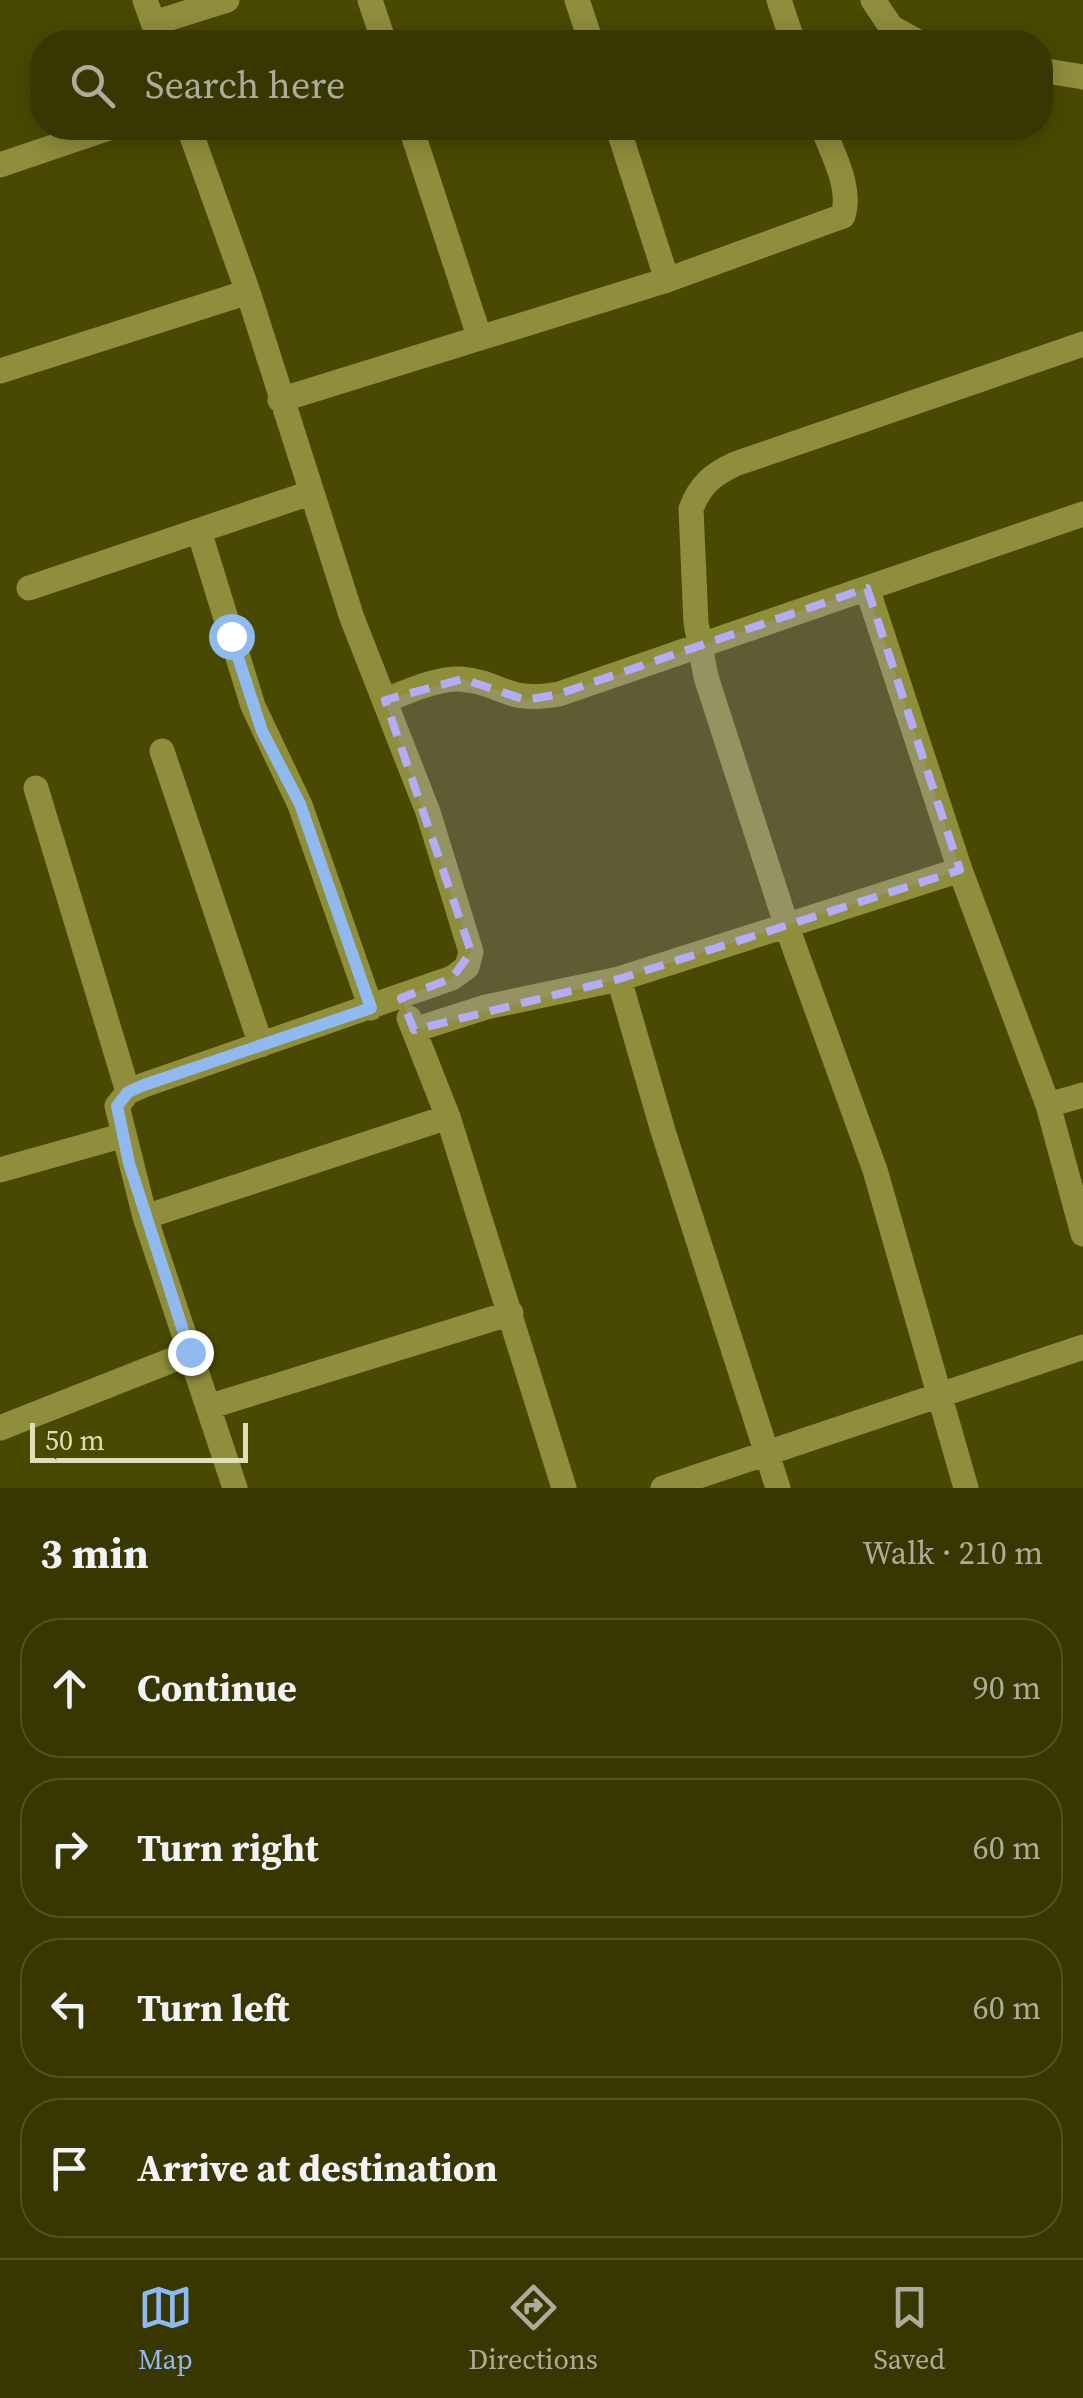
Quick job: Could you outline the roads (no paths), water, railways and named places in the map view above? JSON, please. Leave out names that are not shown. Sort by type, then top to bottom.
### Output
[{"type":"street","points":[[153,22],[227,0]]},
{"type":"street","points":[[370,0],[380,30]]},
{"type":"street","points":[[577,0],[587,30]]},
{"type":"street","points":[[779,0],[790,30]]},
{"type":"street","points":[[873,0],[898,30]]},
{"type":"street","points":[[1053,72],[1083,77]]},
{"type":"street","points":[[0,166],[75,140]]},
{"type":"street","points":[[193,140],[248,292],[310,493],[428,812],[471,952],[467,967],[452,978],[128,1092],[117,1106],[121,1136],[145,1217],[234,1488]]},
{"type":"street","points":[[416,140],[479,336]]},
{"type":"street","points":[[622,140],[667,280]]},
{"type":"street","points":[[280,400],[667,280],[842,216],[847,203],[827,140]]},
{"type":"street","points":[[0,371],[248,292]]},
{"type":"street","points":[[966,1488],[874,1170],[786,927],[699,649],[692,509],[698,492],[712,476],[1083,344]]},
{"type":"street","points":[[29,588],[310,493]]},
{"type":"street","points":[[384,700],[446,680],[463,679],[526,700],[559,694],[1083,514]]},
{"type":"street","points":[[199,530],[252,706],[300,804],[371,1008]]},
{"type":"street","points":[[867,588],[960,870],[1048,1105],[1083,1234]]},
{"type":"street","points":[[162,750],[261,1045]]},
{"type":"street","points":[[36,788],[128,1092]]},
{"type":"street","points":[[414,1030],[486,1006],[619,979],[960,870]]},
{"type":"street","points":[[619,979],[663,1131],[778,1488]]},
{"type":"street","points":[[401,998],[448,1117],[564,1488]]},
{"type":"street","points":[[1048,1105],[1083,1095]]},
{"type":"street","points":[[145,1217],[448,1117]]},
{"type":"street","points":[[0,1170],[121,1136]]},
{"type":"street","points":[[208,1407],[511,1312]]},
{"type":"street","points":[[662,1488],[1083,1346]]},
{"type":"street","points":[[0,1428],[190,1352]]}]
